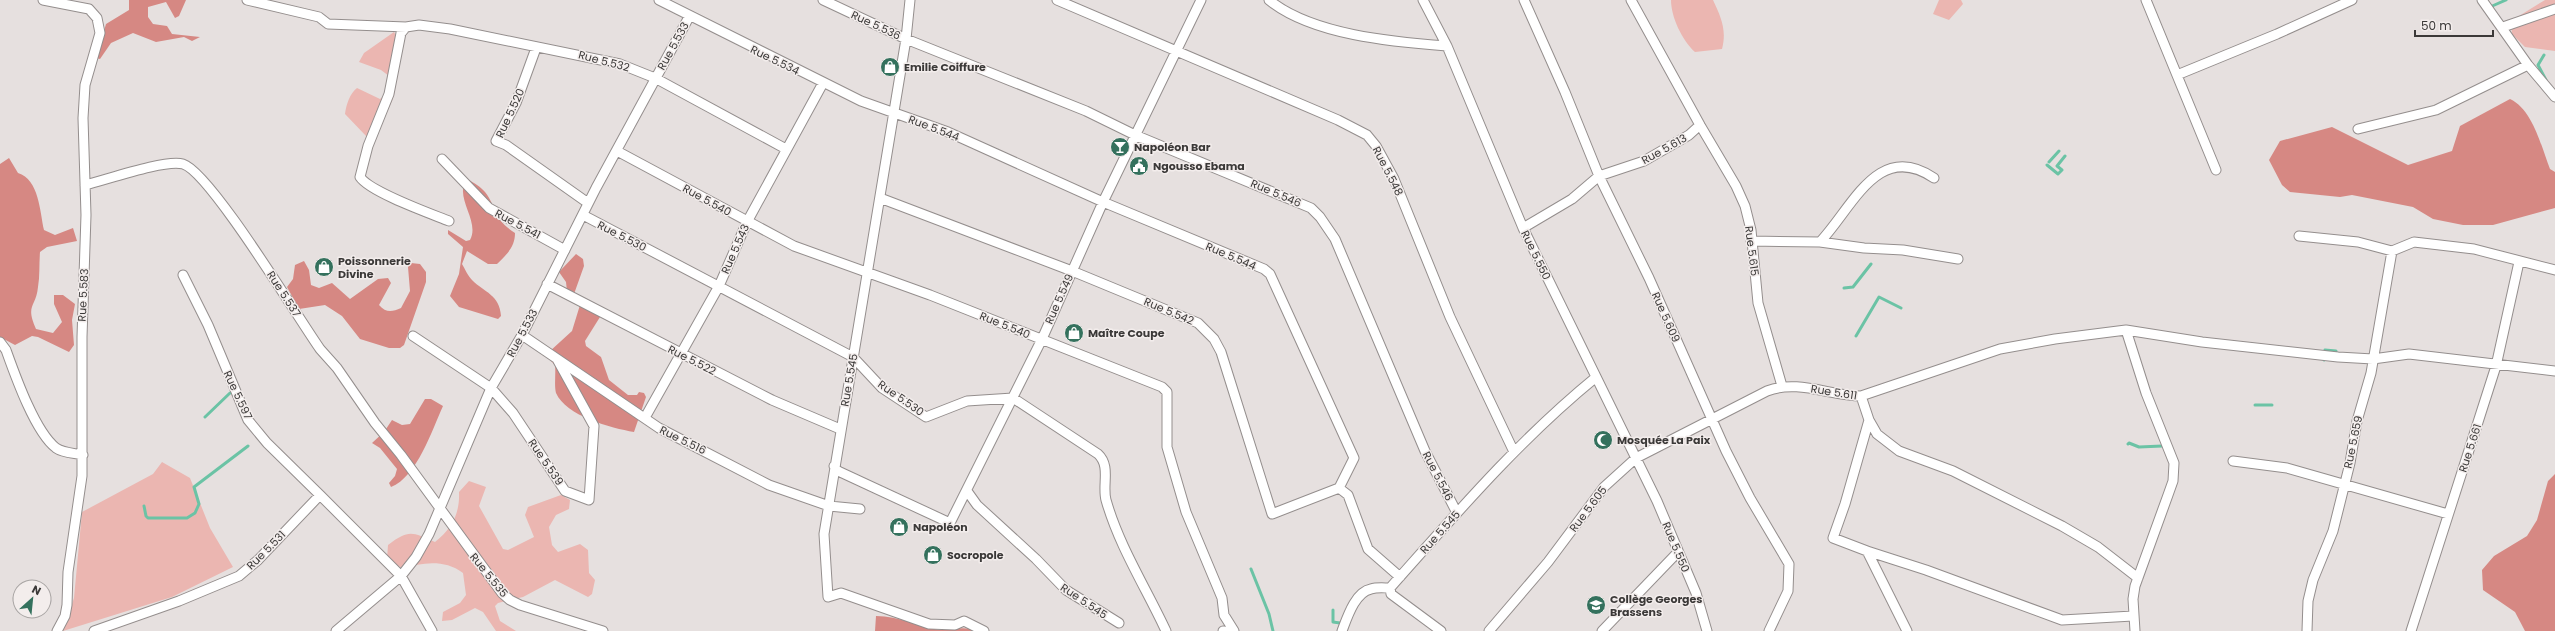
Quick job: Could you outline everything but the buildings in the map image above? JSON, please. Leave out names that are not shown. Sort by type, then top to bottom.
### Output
[{"type":"street","name":"Rue 5.583","points":[[43,0],[89,9],[97,18],[100,33],[85,85],[83,118],[85,185],[82,337],[83,455],[79,511],[68,572],[67,605],[65,616],[58,631]]},
{"type":"street","name":"Rue 5.532","points":[[247,0],[319,17],[328,24],[406,27],[419,26],[450,29],[536,48],[585,55],[620,64],[655,78],[786,149]]},
{"type":"street","name":"Rue 5.534","points":[[659,0],[689,17],[823,83],[894,114]]},
{"type":"street","name":"Rue 5.536","points":[[824,0],[906,39]]},
{"type":"street","name":"Rue 5.545","points":[[910,0],[906,39],[894,114],[868,273],[840,429],[830,506],[824,534],[828,596],[842,593],[929,624],[955,625],[964,621],[984,631]]},
{"type":"street","name":"Rue 5.548","points":[[1057,0],[1338,120],[1367,135],[1376,146],[1394,179],[1450,317],[1514,452]]},
{"type":"street","name":"Rue 5.549","points":[[834,466],[838,471],[950,523],[1042,339],[1103,202],[1201,0]]},
{"type":"street","points":[[1269,0],[1276,6],[1315,23],[1340,30],[1382,38],[1447,46]]},
{"type":"street","name":"Rue 5.550","points":[[1423,0],[1447,46],[1523,228],[1595,378],[1636,458],[1696,592],[1706,631]]},
{"type":"street","name":"Rue 5.609","points":[[1524,0],[1565,92],[1599,176],[1750,498],[1789,564],[1788,591],[1768,631]]},
{"type":"street","points":[[1631,0],[1700,125]]},
{"type":"street","points":[[2146,0],[2216,170]]},
{"type":"street","points":[[2177,75],[2277,34],[2352,0]]},
{"type":"street","points":[[2482,0],[2503,27],[2528,65],[2555,97]]},
{"type":"street","points":[[2503,27],[2555,9]]},
{"type":"street","name":"Rue 5.533","points":[[336,631],[401,576],[416,557],[440,508],[491,388],[522,335],[583,216],[588,203],[689,17]]},
{"type":"street","points":[[406,27],[401,32],[389,94],[368,146],[360,177],[368,185],[449,221]]},
{"type":"street","name":"Rue 5.546","points":[[906,39],[1086,111],[1135,135],[1300,202],[1320,217],[1335,239],[1425,451],[1457,513]]},
{"type":"street","name":"Rue 5.520","points":[[536,48],[516,103],[496,141],[506,145],[588,203]]},
{"type":"street","points":[[2358,129],[2436,110],[2528,65]]},
{"type":"street","name":"Rue 5.543","points":[[647,414],[719,286],[747,222],[823,83]]},
{"type":"street","name":"Rue 5.544","points":[[894,114],[948,132],[1103,202],[1264,269],[1270,274],[1354,458],[1339,488]]},
{"type":"street","name":"Rue 5.613","points":[[1523,228],[1572,198],[1599,176],[1644,161],[1689,135],[1700,125]]},
{"type":"street","name":"Rue 5.615","points":[[1700,125],[1736,186],[1745,206],[1752,241],[1758,303],[1782,386]]},
{"type":"street","name":"Rue 5.540","points":[[616,151],[794,246],[1042,339],[1162,387],[1167,392],[1167,447],[1186,512],[1222,598],[1224,615],[1234,631]]},
{"type":"street","name":"Rue 5.541","points":[[442,159],[489,208],[565,250]]},
{"type":"street","name":"Rue 5.537","points":[[85,185],[176,163],[191,168],[217,197],[320,349],[337,368],[375,423],[440,508]]},
{"type":"street","points":[[1820,242],[1868,182],[1882,171],[1909,166],[1920,168],[1934,178]]},
{"type":"street","name":"Rue 5.542","points":[[880,198],[1072,271],[1198,323],[1214,339],[1221,352],[1272,514],[1339,488]]},
{"type":"street","name":"Rue 5.530","points":[[583,216],[853,357],[882,388],[926,417],[967,401],[1013,398]]},
{"type":"street","points":[[2299,236],[2358,242],[2392,251],[2414,242],[2474,250],[2555,270]]},
{"type":"street","points":[[1752,241],[1820,242],[1864,248],[1903,250],[1958,259]]},
{"type":"street","name":"Rue 5.659","points":[[2307,631],[2308,601],[2313,580],[2333,530],[2374,359],[2392,251]]},
{"type":"street","name":"Rue 5.661","points":[[2412,631],[2496,366],[2519,262]]},
{"type":"street","name":"Rue 5.597","points":[[183,276],[208,325],[248,420],[267,443],[320,495]]},
{"type":"street","name":"Rue 5.522","points":[[548,284],[772,400],[840,429]]},
{"type":"street","points":[[2126,330],[2146,393],[2174,463],[2173,481],[2138,578],[2133,599],[2135,631]]},
{"type":"street","points":[[1862,396],[2000,349],[2048,340],[2126,330],[2202,342],[2374,359],[2409,354],[2496,366],[2555,371]]},
{"type":"street","name":"Rue 5.516","points":[[522,335],[659,428],[769,485],[830,506],[860,509]]},
{"type":"street","name":"Rue 5.539","points":[[413,336],[491,388],[513,413],[565,491],[589,500],[594,426],[557,359]]},
{"type":"street","points":[[0,342],[6,350],[33,416],[54,446],[64,452],[83,455]]},
{"type":"street","name":"Rue 5.545","points":[[1390,588],[1514,452],[1562,406],[1595,378]]},
{"type":"street","name":"Rue 5.611","points":[[1713,418],[1767,391],[1782,386],[1822,390],[1845,396],[1862,396],[1870,420],[1877,434],[1899,451],[1953,471],[2056,523],[2098,547],[2138,578]]},
{"type":"street","points":[[1013,398],[1104,460],[1106,502],[1137,575],[1166,631]]},
{"type":"street","name":"Rue 5.605","points":[[1489,631],[1548,562],[1604,487],[1636,458],[1713,418]]},
{"type":"street","points":[[1870,420],[1845,504],[1832,538],[1866,551],[1926,570],[2062,620],[2133,616]]},
{"type":"street","points":[[2233,461],[2287,468],[2448,514]]},
{"type":"street","points":[[1339,488],[1348,495],[1368,548],[1400,577]]},
{"type":"street","name":"Rue 5.545","points":[[967,491],[976,505],[1036,559],[1066,590],[1119,623]]},
{"type":"street","points":[[320,495],[401,576],[432,631]]},
{"type":"street","name":"Rue 5.531","points":[[94,631],[179,601],[239,576],[258,560],[320,495]]},
{"type":"street","name":"Rue 5.535","points":[[440,508],[493,582],[510,600],[603,631]]},
{"type":"street","points":[[1866,551],[1907,631]]},
{"type":"street","points":[[1602,631],[1678,552]]},
{"type":"street","points":[[1342,631],[1351,607],[1359,598],[1370,589],[1390,588],[1390,594],[1441,631]]},
{"type":"shaded area","points":[[129,0],[186,0],[179,16],[175,18],[166,2],[148,7],[148,17],[153,24],[167,26],[172,34],[200,37],[192,41],[184,37],[156,42],[133,33],[111,43],[100,59],[96,58],[106,24],[129,10]]},
{"type":"shaded area","points":[[1671,0],[1713,0],[1721,18],[1724,36],[1722,49],[1695,52],[1678,28],[1671,7]]},
{"type":"shaded area","points":[[1939,0],[1961,0],[1963,4],[1949,20],[1933,14]]},
{"type":"shaded area","points":[[2545,0],[2555,0],[2555,51],[2525,47],[2512,34],[2511,21]]},
{"type":"shaded area","points":[[394,32],[400,44],[401,55],[396,73],[394,95],[386,112],[367,137],[345,114],[346,107],[350,96],[357,88],[380,99],[387,93],[389,76],[381,70],[359,62],[364,53]]},
{"type":"shaded area","points":[[2510,99],[2525,111],[2535,130],[2550,169],[2555,172],[2555,208],[2493,225],[2463,225],[2433,219],[2413,207],[2352,195],[2340,197],[2290,192],[2282,185],[2269,160],[2280,141],[2332,127],[2408,165],[2452,151],[2460,126]]},
{"type":"shaded area","points":[[9,158],[18,173],[25,176],[34,189],[40,206],[44,230],[55,235],[73,228],[77,241],[47,247],[40,252],[37,294],[31,310],[31,315],[36,329],[53,333],[62,322],[54,304],[54,295],[63,295],[75,304],[72,320],[74,345],[69,352],[38,337],[32,336],[15,345],[0,337],[0,164]]},
{"type":"shaded area","points":[[469,180],[485,192],[502,223],[515,233],[512,246],[497,264],[488,264],[467,251],[462,264],[472,280],[491,295],[498,303],[501,316],[498,319],[459,307],[450,296],[459,274],[463,247],[448,234],[448,230],[466,241],[470,240],[472,226],[463,196],[465,182]]},
{"type":"shaded area","points":[[576,254],[583,259],[584,266],[574,294],[592,305],[600,317],[585,341],[586,346],[601,357],[609,380],[628,395],[637,395],[639,392],[644,393],[646,397],[634,432],[590,420],[569,408],[561,401],[556,393],[555,365],[551,361],[549,352],[572,331],[580,305],[567,291],[566,282],[559,272]]},
{"type":"shaded area","points":[[304,261],[309,270],[311,285],[319,288],[332,283],[350,299],[378,279],[388,278],[391,283],[379,305],[387,311],[401,308],[410,291],[408,267],[411,263],[420,264],[426,272],[426,282],[404,345],[400,348],[389,348],[360,339],[342,316],[325,305],[299,309],[287,287],[293,279],[295,265]]},
{"type":"shaded area","points":[[425,399],[431,399],[443,406],[423,452],[409,474],[400,482],[391,487],[389,483],[395,476],[397,469],[380,448],[372,443],[384,432],[392,420],[402,425],[410,424]]},
{"type":"shaded area","points":[[162,462],[190,478],[210,528],[233,567],[172,597],[63,631],[74,598],[82,512],[153,474]]},
{"type":"shaded area","points":[[2555,474],[2555,631],[2525,631],[2515,612],[2483,590],[2482,570],[2494,556],[2527,536],[2537,520],[2548,481]]},
{"type":"shaded area","points":[[469,481],[486,487],[479,506],[503,549],[508,550],[534,537],[525,515],[528,507],[561,495],[570,500],[569,509],[556,515],[549,527],[552,545],[558,552],[580,544],[588,550],[589,573],[595,580],[592,594],[588,597],[555,580],[523,597],[498,603],[495,606],[500,621],[516,631],[496,631],[483,612],[475,608],[452,620],[442,621],[443,612],[460,603],[466,595],[463,573],[448,566],[433,563],[402,568],[387,559],[388,545],[406,534],[416,534],[435,542],[446,532],[454,520],[458,507],[459,492]]},
{"type":"shaded area","points":[[876,616],[900,619],[939,630],[967,628],[976,631],[875,631]]},
{"type":"waterway","points":[[2490,7],[2506,0]]},
{"type":"waterway","points":[[2544,55],[2538,65],[2546,80]]},
{"type":"waterway","points":[[2049,162],[2059,151]]},
{"type":"waterway","points":[[2047,165],[2058,174],[2062,170],[2057,166],[2065,156]]},
{"type":"waterway","points":[[1844,288],[1853,287],[1871,264]]},
{"type":"waterway","points":[[1856,336],[1879,297],[1901,308]]},
{"type":"waterway","points":[[2324,360],[2325,350],[2336,351]]},
{"type":"waterway","points":[[205,417],[230,393]]},
{"type":"waterway","points":[[2255,405],[2272,405]]},
{"type":"waterway","points":[[2128,444],[2129,443],[2139,447],[2162,446]]},
{"type":"waterway","points":[[144,506],[146,516],[148,518],[187,518],[195,513],[199,504],[194,487],[248,446]]},
{"type":"waterway","points":[[1251,569],[1269,614],[1273,631]]},
{"type":"waterway","points":[[1333,610],[1333,622],[1340,623]]},
{"type":"place","name":"Emilie Coiffure","points":[[890,67]]},
{"type":"place","name":"Napoléon Bar","points":[[1120,147]]},
{"type":"place","name":"Ngousso Ebama","points":[[1139,166]]},
{"type":"place","name":"Poissonnerie Divine","points":[[324,267]]},
{"type":"place","name":"Maître Coupe","points":[[1074,333]]},
{"type":"place","name":"Mosquée La Paix","points":[[1603,440]]},
{"type":"place","name":"Napoléon","points":[[899,527]]},
{"type":"place","name":"Socropole","points":[[933,555]]},
{"type":"place","name":"Collège Georges Brassens","points":[[1596,605]]}]
